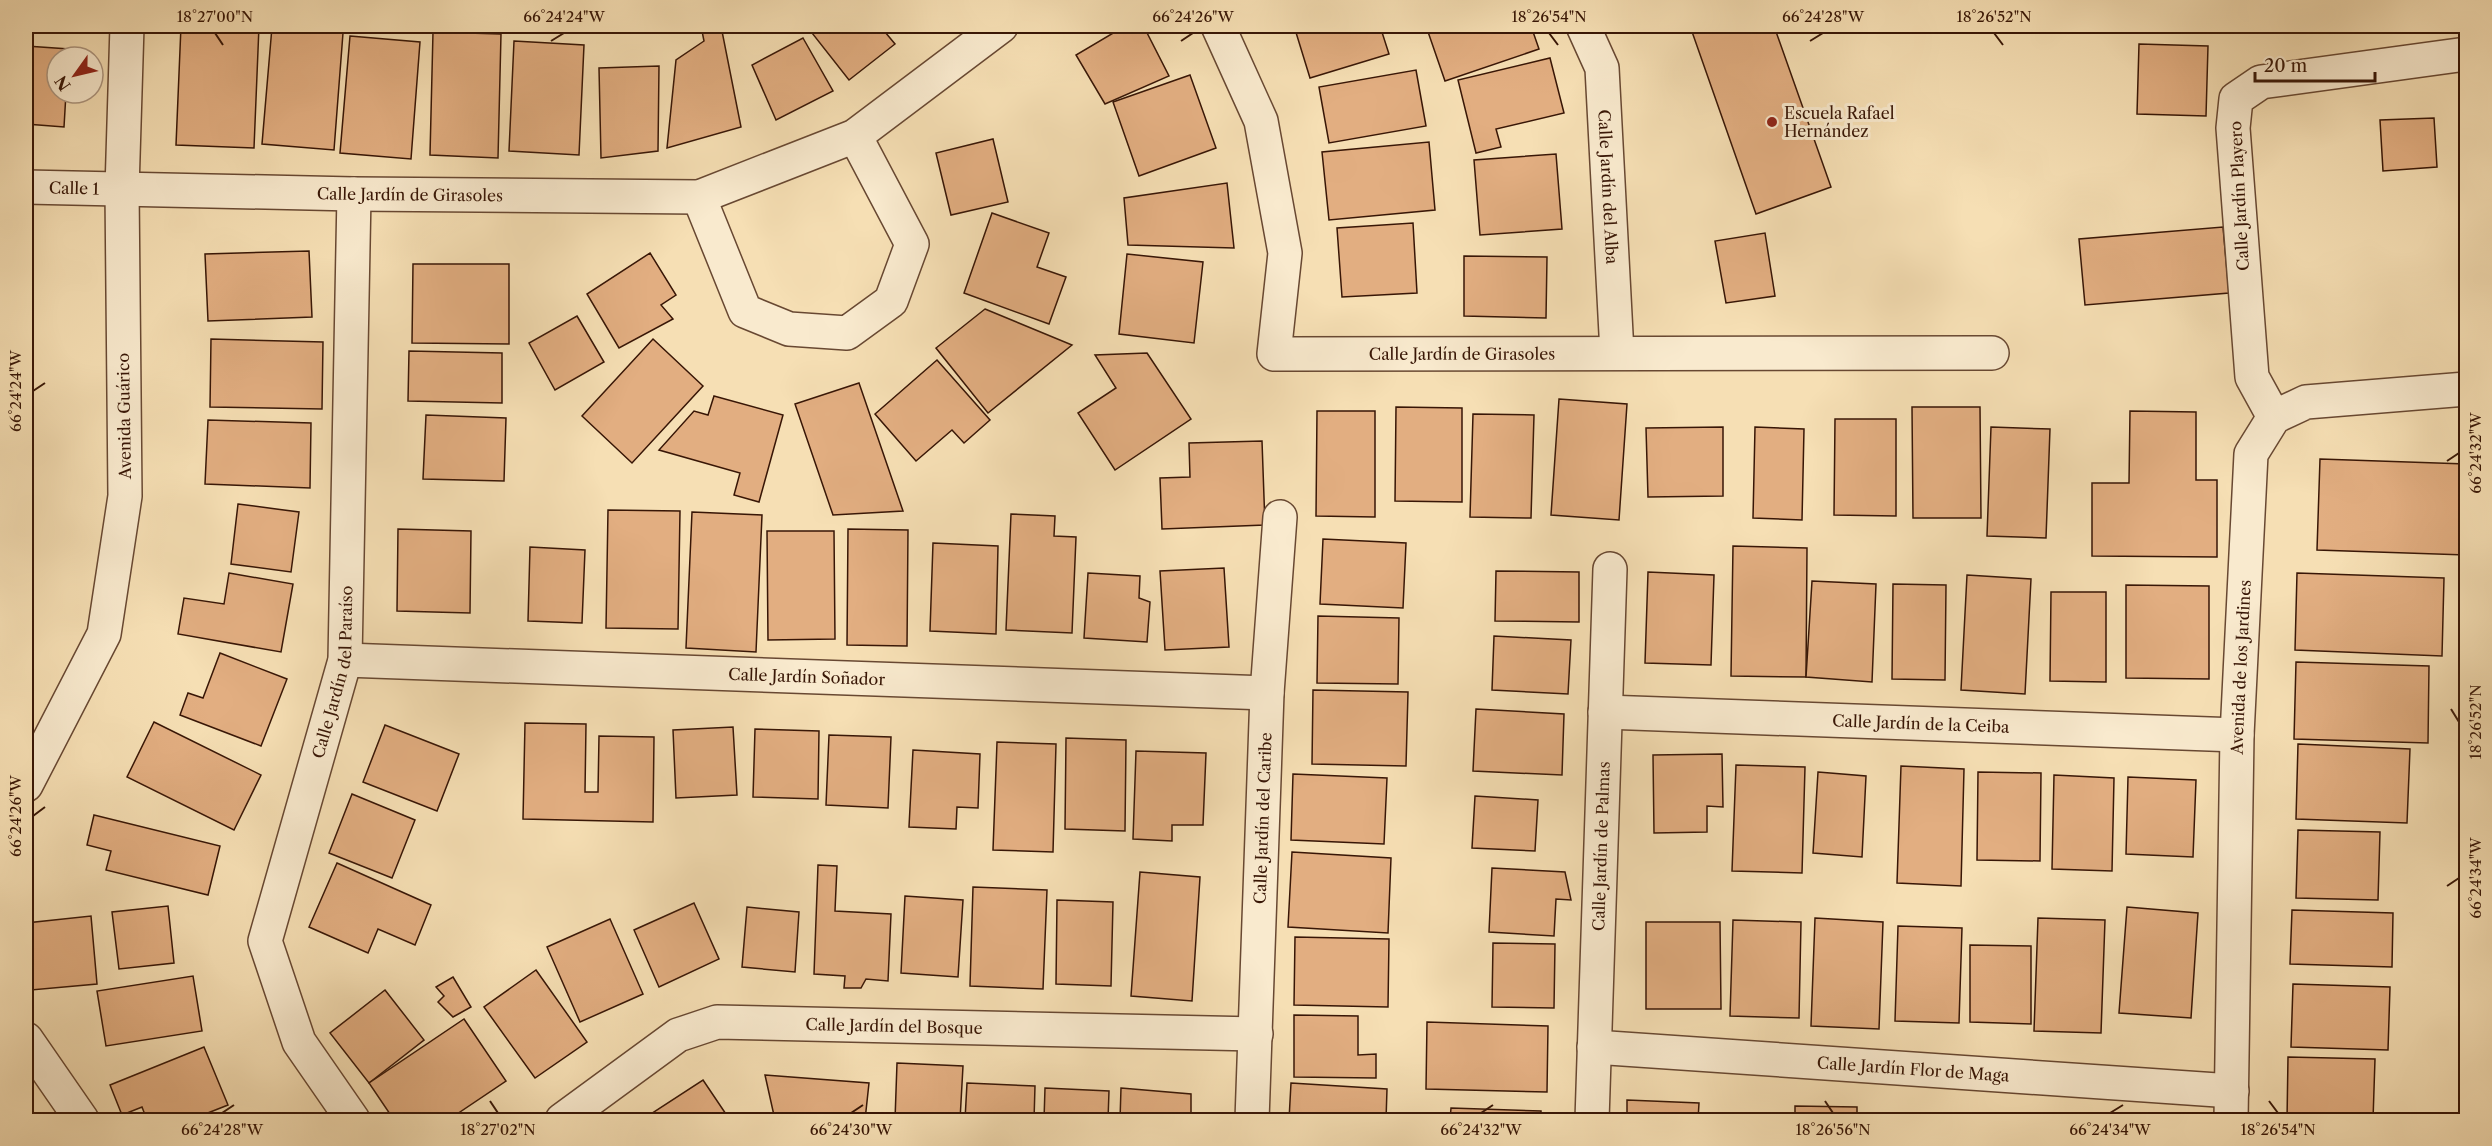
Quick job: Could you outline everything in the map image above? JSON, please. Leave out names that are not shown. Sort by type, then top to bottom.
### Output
[{"type":"street","name":"Avenida Guárico","points":[[26,785],[104,634],[125,496],[122,189],[127,26]]},
{"type":"street","name":"Calle Jardín de Girasoles","points":[[122,189],[354,194],[699,196],[855,136],[1001,26]]},
{"type":"street","name":"Calle Jardín de Girasoles","points":[[1218,26],[1261,121],[1285,253],[1274,354],[1992,353]]},
{"type":"street","name":"Calle Jardín del Alba","points":[[1583,26],[1602,68],[1617,353]]},
{"type":"street","name":"Calle Jardín Playero","points":[[2274,417],[2252,377],[2233,128],[2236,99],[2261,82],[2466,54]]},
{"type":"street","points":[[699,196],[745,311],[789,329],[847,333],[891,301],[912,244],[855,136]]},
{"type":"street","name":"Calle 1","points":[[26,187],[122,189]]},
{"type":"street","name":"Calle Jardín del Paraíso","points":[[353,1120],[299,1042],[265,941],[345,660],[354,194]]},
{"type":"street","points":[[2274,417],[2306,402],[2466,389]]},
{"type":"street","name":"Avenida de los Jardines","points":[[2232,1106],[2236,735],[2251,454],[2274,417]]},
{"type":"street","name":"Calle Jardín del Caribe","points":[[1252,1120],[1267,693],[1280,517]]},
{"type":"street","name":"Calle Jardín de Palmas","points":[[1592,1120],[1610,569]]},
{"type":"street","name":"Calle Jardín Soñador","points":[[345,660],[1267,693]]},
{"type":"street","name":"Calle Jardín de la Ceiba","points":[[1605,712],[2236,735]]},
{"type":"street","name":"Calle Jardín del Bosque","points":[[562,1120],[678,1035],[717,1022],[1256,1034]]},
{"type":"street","points":[[26,1039],[81,1120]]},
{"type":"street","name":"Calle Jardín Flor de Maga","points":[[1594,1047],[2232,1106]]},
{"type":"building","points":[[181,26],[259,26],[254,148],[176,145]]},
{"type":"building","points":[[701,26],[721,26],[741,127],[667,148],[676,60],[704,41]]},
{"type":"building","points":[[821,26],[880,26],[895,44],[849,80],[812,33]]},
{"type":"building","points":[[1125,26],[1144,27],[1169,76],[1105,104],[1076,55]]},
{"type":"building","points":[[1294,26],[1380,26],[1389,54],[1310,78]]},
{"type":"building","points":[[1426,26],[1531,26],[1539,49],[1445,81]]},
{"type":"building","points":[[1690,26],[1774,26],[1831,187],[1756,214]]},
{"type":"building","points":[[272,27],[343,33],[334,150],[262,144]]},
{"type":"building","points":[[433,32],[501,34],[498,158],[430,155]]},
{"type":"building","points":[[350,36],[420,42],[411,159],[340,153]]},
{"type":"building","points":[[803,38],[833,91],[776,120],[752,65]]},
{"type":"building","points":[[514,41],[584,45],[579,155],[509,151]]},
{"type":"building","points":[[2139,44],[2208,46],[2206,116],[2137,114]]},
{"type":"building","points":[[26,46],[45,47],[45,105],[65,105],[64,127],[26,124]]},
{"type":"building","points":[[1550,58],[1564,113],[1496,129],[1501,147],[1476,153],[1458,80]]},
{"type":"building","points":[[659,66],[658,151],[601,158],[599,68]]},
{"type":"building","points":[[1416,70],[1426,126],[1329,143],[1319,87]]},
{"type":"building","points":[[1190,75],[1216,148],[1139,176],[1113,102]]},
{"type":"building","points":[[2461,100],[2466,100],[2466,148],[2463,149]]},
{"type":"building","points":[[2434,118],[2437,167],[2383,171],[2380,120]]},
{"type":"building","points":[[993,139],[1008,202],[951,215],[936,153]]},
{"type":"building","points":[[1429,142],[1435,210],[1329,220],[1322,152]]},
{"type":"building","points":[[1556,154],[1562,229],[1480,235],[1474,160]]},
{"type":"building","points":[[1227,183],[1234,248],[1128,245],[1124,198]]},
{"type":"building","points":[[992,213],[1049,233],[1037,267],[1066,277],[1049,324],[964,293]]},
{"type":"building","points":[[1413,223],[1417,293],[1342,297],[1337,228]]},
{"type":"building","points":[[2223,227],[2229,293],[2085,305],[2079,239]]},
{"type":"building","points":[[1765,233],[1775,296],[1726,303],[1715,241]]},
{"type":"building","points":[[309,251],[312,317],[208,321],[205,254]]},
{"type":"building","points":[[650,253],[676,295],[661,305],[673,319],[619,348],[587,294]]},
{"type":"building","points":[[1127,254],[1203,262],[1194,343],[1119,334]]},
{"type":"building","points":[[1464,256],[1547,257],[1546,318],[1464,316]]},
{"type":"building","points":[[413,264],[509,264],[509,344],[412,343]]},
{"type":"building","points":[[985,309],[1072,345],[988,413],[936,348]]},
{"type":"building","points":[[577,316],[604,362],[555,390],[529,343]]},
{"type":"building","points":[[211,339],[323,342],[322,409],[210,407]]},
{"type":"building","points":[[653,339],[703,386],[632,463],[582,416]]},
{"type":"building","points":[[409,351],[502,353],[502,403],[408,401]]},
{"type":"building","points":[[1147,353],[1191,419],[1115,470],[1078,413],[1116,388],[1095,355]]},
{"type":"building","points":[[937,360],[990,420],[964,443],[952,430],[916,461],[875,414]]},
{"type":"building","points":[[859,383],[903,511],[833,515],[795,404]]},
{"type":"building","points":[[714,396],[783,415],[759,502],[734,495],[740,473],[659,450],[694,411],[708,415]]},
{"type":"building","points":[[1559,399],[1627,404],[1619,520],[1551,515]]},
{"type":"building","points":[[1396,407],[1462,408],[1462,502],[1395,501]]},
{"type":"building","points":[[1912,407],[1980,407],[1981,518],[1913,518]]},
{"type":"building","points":[[1317,411],[1375,411],[1375,517],[1316,516]]},
{"type":"building","points":[[2130,411],[2196,412],[2196,480],[2217,480],[2217,557],[2092,556],[2092,483],[2129,483]]},
{"type":"building","points":[[1473,414],[1534,415],[1531,518],[1470,517]]},
{"type":"building","points":[[426,415],[506,418],[504,481],[423,479]]},
{"type":"building","points":[[1835,419],[1896,419],[1896,516],[1834,515]]},
{"type":"building","points":[[208,420],[311,423],[310,488],[205,484]]},
{"type":"building","points":[[1723,427],[1723,496],[1648,497],[1646,428]]},
{"type":"building","points":[[1755,427],[1804,429],[1802,520],[1753,518]]},
{"type":"building","points":[[1991,427],[2050,429],[2046,538],[1987,536]]},
{"type":"building","points":[[1262,441],[1265,525],[1162,529],[1160,478],[1190,477],[1189,443]]},
{"type":"building","points":[[2320,459],[2466,464],[2466,555],[2317,550]]},
{"type":"building","points":[[238,504],[299,512],[291,572],[231,564]]},
{"type":"building","points":[[608,510],[680,511],[678,629],[606,628]]},
{"type":"building","points":[[692,512],[762,515],[756,652],[686,648]]},
{"type":"building","points":[[1011,514],[1055,516],[1054,536],[1076,537],[1072,633],[1006,630]]},
{"type":"building","points":[[398,529],[471,531],[470,613],[397,611]]},
{"type":"building","points":[[848,529],[908,530],[907,646],[847,645]]},
{"type":"building","points":[[767,531],[834,531],[835,639],[768,640]]},
{"type":"building","points":[[1323,539],[1406,543],[1403,608],[1320,604]]},
{"type":"building","points":[[933,543],[998,546],[996,634],[930,631]]},
{"type":"building","points":[[1733,546],[1807,548],[1806,677],[1731,676]]},
{"type":"building","points":[[530,547],[585,550],[582,623],[528,621]]},
{"type":"building","points":[[1224,568],[1229,647],[1165,650],[1160,571]]},
{"type":"building","points":[[1496,571],[1579,572],[1579,622],[1495,621]]},
{"type":"building","points":[[1648,572],[1714,575],[1711,665],[1645,663]]},
{"type":"building","points":[[229,573],[293,584],[281,652],[178,634],[184,598],[224,604]]},
{"type":"building","points":[[1088,573],[1140,576],[1139,598],[1150,602],[1147,642],[1084,638]]},
{"type":"building","points":[[2297,573],[2444,578],[2442,656],[2295,650]]},
{"type":"building","points":[[1967,575],[2031,579],[2025,694],[1961,690]]},
{"type":"building","points":[[1812,581],[1876,584],[1872,682],[1806,677]]},
{"type":"building","points":[[1893,584],[1946,585],[1945,680],[1892,679]]},
{"type":"building","points":[[2126,585],[2209,586],[2209,679],[2126,678]]},
{"type":"building","points":[[2051,592],[2106,592],[2106,682],[2050,681]]},
{"type":"building","points":[[1318,616],[1399,618],[1398,684],[1317,683]]},
{"type":"building","points":[[1494,636],[1571,640],[1568,694],[1492,690]]},
{"type":"building","points":[[220,653],[287,679],[261,746],[180,715],[188,693],[203,698]]},
{"type":"building","points":[[2296,662],[2429,666],[2428,743],[2294,739]]},
{"type":"building","points":[[1313,690],[1408,692],[1406,766],[1312,764]]},
{"type":"building","points":[[1476,709],[1564,714],[1562,775],[1473,771]]},
{"type":"building","points":[[154,722],[261,775],[234,830],[127,777]]},
{"type":"building","points":[[525,723],[586,724],[585,792],[598,792],[599,736],[654,737],[653,822],[523,819]]},
{"type":"building","points":[[385,725],[459,754],[437,811],[363,782]]},
{"type":"building","points":[[733,727],[737,795],[676,798],[673,730]]},
{"type":"building","points":[[755,729],[819,731],[818,799],[753,797]]},
{"type":"building","points":[[829,735],[891,737],[888,808],[826,805]]},
{"type":"building","points":[[1066,738],[1126,740],[1125,831],[1065,829]]},
{"type":"building","points":[[997,742],[1056,744],[1053,852],[993,850]]},
{"type":"building","points":[[2298,744],[2410,749],[2407,823],[2296,819]]},
{"type":"building","points":[[913,750],[980,754],[978,808],[957,807],[956,829],[909,827]]},
{"type":"building","points":[[1136,751],[1206,753],[1203,825],[1172,825],[1172,841],[1133,839]]},
{"type":"building","points":[[1722,754],[1723,807],[1707,806],[1707,832],[1654,833],[1653,755]]},
{"type":"building","points":[[1736,765],[1805,767],[1802,873],[1732,871]]},
{"type":"building","points":[[1901,766],[1964,769],[1961,886],[1897,883]]},
{"type":"building","points":[[1818,772],[1866,776],[1862,857],[1813,853]]},
{"type":"building","points":[[1978,772],[2041,773],[2040,861],[1977,860]]},
{"type":"building","points":[[1293,774],[1387,778],[1384,844],[1291,840]]},
{"type":"building","points":[[2054,775],[2114,778],[2112,871],[2052,869]]},
{"type":"building","points":[[2128,777],[2196,780],[2193,857],[2126,854]]},
{"type":"building","points":[[352,794],[415,820],[392,878],[329,853]]},
{"type":"building","points":[[1475,796],[1538,800],[1535,851],[1472,848]]},
{"type":"building","points":[[94,815],[220,846],[208,895],[106,870],[111,851],[87,845]]},
{"type":"building","points":[[2298,830],[2380,832],[2378,900],[2296,898]]},
{"type":"building","points":[[1292,852],[1391,858],[1388,933],[1288,927]]},
{"type":"building","points":[[337,863],[431,905],[415,945],[378,929],[368,953],[309,927]]},
{"type":"building","points":[[818,865],[837,866],[835,911],[891,914],[888,981],[866,979],[861,988],[844,988],[845,976],[814,974]]},
{"type":"building","points":[[1492,868],[1565,872],[1571,900],[1556,899],[1554,936],[1489,932]]},
{"type":"building","points":[[1140,872],[1200,877],[1192,1001],[1131,996]]},
{"type":"building","points":[[973,887],[1047,890],[1043,989],[970,986]]},
{"type":"building","points":[[905,896],[963,900],[958,977],[901,973]]},
{"type":"building","points":[[1057,900],[1113,902],[1111,986],[1056,984]]},
{"type":"building","points":[[694,903],[719,959],[659,987],[634,930]]},
{"type":"building","points":[[168,906],[174,963],[119,969],[112,912]]},
{"type":"building","points":[[747,907],[799,912],[795,972],[742,967]]},
{"type":"building","points":[[2127,907],[2198,913],[2191,1018],[2119,1013]]},
{"type":"building","points":[[2292,910],[2393,913],[2392,967],[2290,964]]},
{"type":"building","points":[[91,916],[97,984],[31,990],[26,923]]},
{"type":"building","points":[[1815,918],[1883,922],[1879,1029],[1811,1026]]},
{"type":"building","points":[[2038,918],[2105,920],[2101,1033],[2034,1031]]},
{"type":"building","points":[[610,919],[643,994],[580,1022],[547,947]]},
{"type":"building","points":[[1733,920],[1801,922],[1799,1018],[1730,1016]]},
{"type":"building","points":[[1646,922],[1720,922],[1721,1009],[1646,1009]]},
{"type":"building","points":[[1898,926],[1962,928],[1959,1023],[1895,1021]]},
{"type":"building","points":[[1295,937],[1389,939],[1388,1007],[1294,1005]]},
{"type":"building","points":[[1493,943],[1555,944],[1554,1008],[1492,1007]]},
{"type":"building","points":[[1970,945],[2031,946],[2031,1024],[1970,1022]]},
{"type":"building","points":[[536,970],[587,1042],[535,1078],[484,1007]]},
{"type":"building","points":[[193,976],[202,1031],[106,1046],[97,991]]},
{"type":"building","points":[[453,977],[471,1007],[453,1017],[438,1002],[444,996],[436,987]]},
{"type":"building","points":[[2293,984],[2390,987],[2388,1050],[2291,1047]]},
{"type":"building","points":[[385,990],[424,1040],[369,1083],[330,1033]]},
{"type":"building","points":[[1294,1015],[1358,1016],[1358,1055],[1376,1054],[1376,1078],[1294,1077]]},
{"type":"building","points":[[464,1019],[506,1081],[448,1120],[394,1120],[369,1083]]},
{"type":"building","points":[[1427,1022],[1548,1026],[1547,1092],[1426,1089]]},
{"type":"building","points":[[204,1047],[228,1105],[190,1120],[147,1120],[142,1107],[122,1115],[110,1085]]},
{"type":"building","points":[[2288,1057],[2375,1059],[2373,1120],[2287,1120]]},
{"type":"building","points":[[897,1063],[963,1066],[960,1120],[895,1120]]},
{"type":"building","points":[[765,1075],[869,1083],[865,1120],[775,1120]]},
{"type":"building","points":[[703,1080],[730,1120],[649,1120],[646,1117]]},
{"type":"building","points":[[967,1083],[1035,1086],[1034,1120],[965,1120]]},
{"type":"building","points":[[1291,1083],[1387,1089],[1386,1120],[1289,1120]]},
{"type":"building","points":[[1045,1088],[1109,1091],[1108,1120],[1044,1120]]},
{"type":"building","points":[[1121,1088],[1191,1094],[1191,1120],[1120,1120]]},
{"type":"building","points":[[1627,1100],[1699,1103],[1698,1120],[1627,1120]]},
{"type":"building","points":[[1795,1106],[1857,1107],[1857,1120],[1795,1120]]},
{"type":"building","points":[[1451,1108],[1541,1111],[1541,1120],[1450,1120]]},
{"type":"building","points":[[1871,1113],[1929,1114],[1929,1120],[1871,1120]]},
{"type":"building","points":[[1721,1117],[1770,1118],[1770,1120],[1721,1120]]},
{"type":"building","points":[[2022,1118],[2022,1120],[1967,1120],[1967,1119]]},
{"type":"place","name":"Escuela Rafael Hernández","points":[[1772,122]]}]
